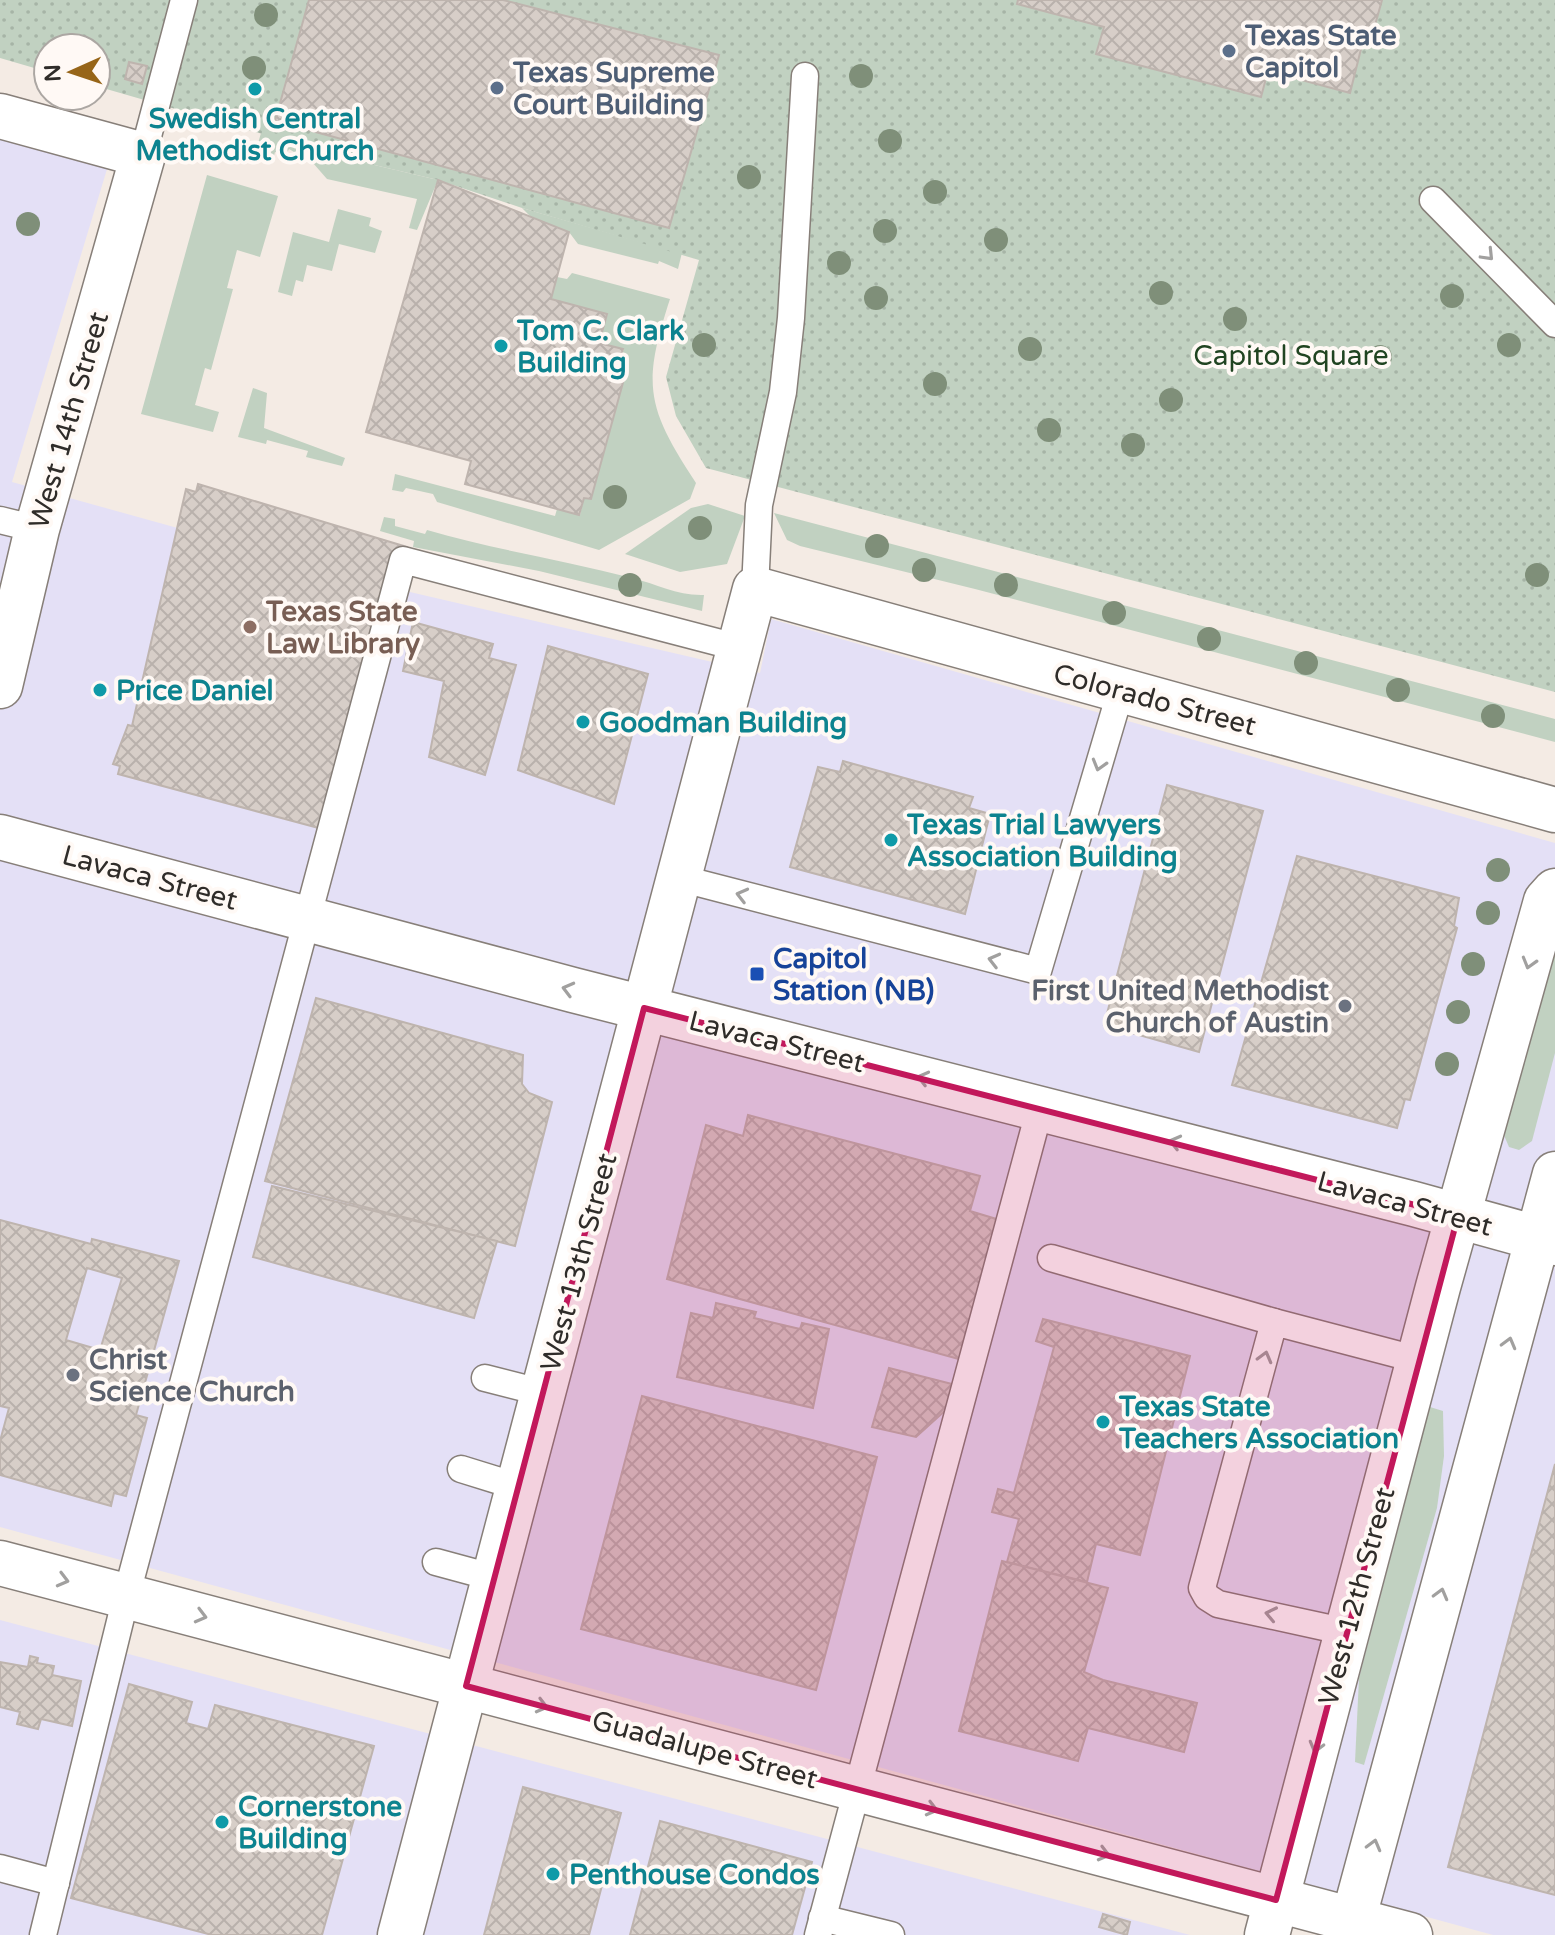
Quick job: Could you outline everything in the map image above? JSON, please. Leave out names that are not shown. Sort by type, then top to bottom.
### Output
[{"type":"main road","points":[[0,116],[143,155]]},
{"type":"main road","name":"West 14th Street","points":[[0,686],[18,524],[143,155]]},
{"type":"main road","name":"West 13th Street","points":[[400,1935],[755,589]]},
{"type":"main road","name":"Colorado Street","points":[[755,589],[1555,810]]},
{"type":"main road","name":"Lavaca Street","points":[[0,837],[644,1008],[1458,1216],[1545,1241]]},
{"type":"main road","name":"West 12th Street","points":[[1271,1917],[1458,1216],[1546,901],[1555,891]]},
{"type":"main road","points":[[1351,1928],[1545,1241],[1555,1174]]},
{"type":"main road","name":"Guadalupe Street","points":[[0,1563],[856,1789],[1271,1917],[1410,1935]]},
{"type":"lane","points":[[143,155],[184,0]]},
{"type":"lane","points":[[755,589],[759,505],[783,392],[791,318],[805,76]]},
{"type":"lane","points":[[1433,200],[1555,324]]},
{"type":"lane","points":[[43,1935],[126,1597],[403,560],[740,648]]},
{"type":"lane","points":[[679,878],[1038,971],[1121,690]]},
{"type":"lane","points":[[891,1935],[820,1926],[1040,1108]]},
{"type":"lane","points":[[1051,1258],[1419,1360]]},
{"type":"lane","points":[[1274,1322],[1202,1588],[1207,1597],[1218,1604],[1347,1632]]},
{"type":"lane","points":[[485,1378],[544,1393]]},
{"type":"lane","points":[[461,1469],[519,1487]]},
{"type":"lane","points":[[436,1562],[495,1578]]},
{"type":"lane","points":[[0,1868],[56,1883]]},
{"type":"highlighted area","points":[[644,1008],[1458,1216],[1276,1900],[466,1686]]},
{"type":"shaded area","points":[[0,127],[111,156],[12,482],[397,589],[760,673],[771,619],[1555,843],[1555,1935],[1493,1935],[0,1527]]},
{"type":"shaded area","points":[[0,1620],[1190,1935],[0,1935]]},
{"type":"green space","name":"Capitol Square","points":[[0,0],[1018,0],[1018,4],[1104,27],[1097,54],[1261,97],[1268,71],[1350,92],[1362,45],[1382,0],[1555,0],[1555,692],[706,468],[676,416],[666,377],[699,260],[438,180],[349,159],[112,91],[112,32],[32,32],[32,67],[0,58]]},
{"type":"green space","points":[[263,126],[349,159],[438,180],[417,230],[409,228],[417,199],[327,179],[313,163],[289,149],[286,155],[275,152],[273,159],[255,154]]},
{"type":"green space","points":[[207,175],[278,196],[260,257],[237,250],[227,288],[233,289],[211,370],[205,368],[195,405],[219,412],[213,432],[141,414]]},
{"type":"green space","points":[[522,208],[668,250],[689,224],[678,269],[659,261],[658,264],[578,244],[569,232],[531,217]]},
{"type":"green space","points":[[338,209],[371,218],[369,226],[382,231],[375,253],[339,244],[332,271],[307,265],[303,282],[296,280],[292,296],[278,292],[293,232],[329,242]]},
{"type":"green space","points":[[572,273],[670,299],[655,353],[654,395],[667,434],[696,483],[690,499],[599,550],[437,502],[433,494],[406,488],[403,492],[392,490],[395,474],[555,516],[557,509],[580,515],[584,498],[591,499],[626,368],[618,366],[624,349],[599,343],[607,314],[551,299],[557,277],[567,279]]},
{"type":"green space","points":[[253,388],[267,393],[264,428],[345,458],[342,466],[306,457],[308,451],[267,440],[266,444],[238,437]]},
{"type":"green space","points":[[708,504],[745,516],[727,564],[680,572],[625,554],[691,508]]},
{"type":"green space","points":[[774,513],[1555,719],[1555,742],[800,546],[787,540]]},
{"type":"green space","points":[[384,517],[395,519],[395,526],[425,534],[427,530],[641,580],[676,592],[704,595],[702,611],[539,571],[413,547],[414,541],[380,531]]},
{"type":"green space","points":[[1555,935],[1555,1053],[1532,1141],[1519,1150],[1509,1147],[1503,1133]]},
{"type":"green space","points":[[1430,1407],[1443,1411],[1444,1456],[1437,1508],[1364,1765],[1355,1762],[1359,1678]]},
{"type":"building","name":"Texas Supreme Court Building","points":[[309,0],[503,0],[719,55],[669,228],[275,121]]},
{"type":"building","name":"Texas State Capitol","points":[[1018,0],[1382,0],[1369,47],[1362,45],[1350,93],[1268,71],[1261,97],[1096,54],[1104,27],[1017,4]]},
{"type":"building","points":[[129,62],[147,66],[142,84],[125,79]]},
{"type":"building","name":"Tom C. Clark Building","points":[[438,180],[569,232],[551,299],[607,314],[599,343],[623,349],[618,366],[627,368],[591,499],[584,498],[579,515],[465,484],[471,461],[366,432]]},
{"type":"building","points":[[198,484],[407,547],[326,830],[118,774],[120,766],[113,764],[128,725],[132,726],[186,489],[196,492]]},
{"type":"building","points":[[413,622],[493,644],[489,658],[516,665],[485,775],[429,757],[444,681],[403,671]]},
{"type":"building","name":"Goodman Building","points":[[548,646],[648,674],[614,804],[518,770]]},
{"type":"building","name":"Texas Trial Lawyers Association Building","points":[[843,761],[973,797],[969,808],[990,814],[965,914],[790,867],[818,767],[840,772]]},
{"type":"building","points":[[1167,785],[1263,811],[1199,1052],[1104,1025]]},
{"type":"building","name":"First United Methodist Church of Austin","points":[[1297,856],[1459,898],[1454,926],[1457,928],[1410,1100],[1405,1099],[1397,1128],[1232,1085]]},
{"type":"building","points":[[316,998],[523,1055],[522,1084],[529,1093],[552,1102],[515,1246],[265,1181]]},
{"type":"building","points":[[748,1115],[980,1176],[970,1211],[1003,1221],[966,1361],[667,1279],[706,1125],[743,1136]]},
{"type":"building","points":[[272,1186],[497,1241],[474,1318],[253,1257]]},
{"type":"building","name":"Christ Science Church","points":[[0,1220],[91,1244],[92,1239],[179,1261],[136,1415],[147,1418],[126,1496],[114,1493],[111,1506],[0,1475],[0,1441],[9,1408],[0,1406]],"holes":[[[87,1268],[122,1278],[100,1350],[66,1340]]]},
{"type":"building","points":[[716,1303],[756,1312],[754,1318],[800,1329],[802,1323],[829,1329],[813,1408],[677,1377],[691,1313],[713,1318]]},
{"type":"building","name":"Texas State Teachers Association","points":[[1043,1319],[1190,1356],[1140,1555],[1096,1544],[1087,1582],[1007,1562],[1019,1519],[992,1512],[998,1489],[1014,1493],[1054,1347],[1036,1341]]},
{"type":"building","points":[[889,1368],[952,1384],[948,1408],[916,1437],[872,1427]]},
{"type":"building","points":[[642,1396],[877,1457],[816,1690],[581,1629]]},
{"type":"building","points":[[1555,1464],[1555,1895],[1448,1867]]},
{"type":"building","points":[[1002,1561],[1108,1588],[1084,1672],[1103,1680],[1197,1703],[1184,1752],[1088,1728],[1078,1761],[959,1731]]},
{"type":"building","points":[[30,1656],[38,1658],[37,1663],[54,1666],[52,1675],[81,1681],[72,1726],[41,1719],[38,1729],[17,1724],[20,1712],[0,1707],[0,1662],[28,1667]]},
{"type":"building","name":"Cornerstone Building","points":[[129,1684],[192,1702],[186,1723],[208,1729],[215,1705],[374,1746],[322,1935],[212,1935],[71,1898]]},
{"type":"building","name":"Penthouse Condos","points":[[523,1787],[621,1813],[589,1935],[484,1935]]},
{"type":"building","points":[[660,1821],[812,1862],[792,1935],[630,1935]]},
{"type":"building","points":[[1103,1914],[1130,1922],[1127,1935],[1099,1927]]},
{"type":"place","name":"Texas State Capitol","points":[[1229,51]]},
{"type":"place","name":"Texas Supreme Court Building","points":[[497,88]]},
{"type":"place","name":"Swedish Central Methodist Church","points":[[255,89]]},
{"type":"place","name":"Tom C. Clark Building","points":[[501,346]]},
{"type":"place","name":"Texas State Law Library","points":[[250,627]]},
{"type":"place","name":"Price Daniel","points":[[100,690]]},
{"type":"place","name":"Goodman Building","points":[[583,722]]},
{"type":"place","name":"Texas Trial Lawyers Association Building","points":[[891,840]]},
{"type":"place","name":"Capitol Station (NB)","points":[[757,974]]},
{"type":"place","name":"First United Methodist Church of Austin","points":[[1345,1006]]},
{"type":"place","name":"Christ Science Church","points":[[73,1375]]},
{"type":"place","name":"Texas State Teachers Association","points":[[1103,1422]]},
{"type":"place","name":"Cornerstone Building","points":[[222,1822]]},
{"type":"place","name":"Penthouse Condos","points":[[553,1874]]}]
